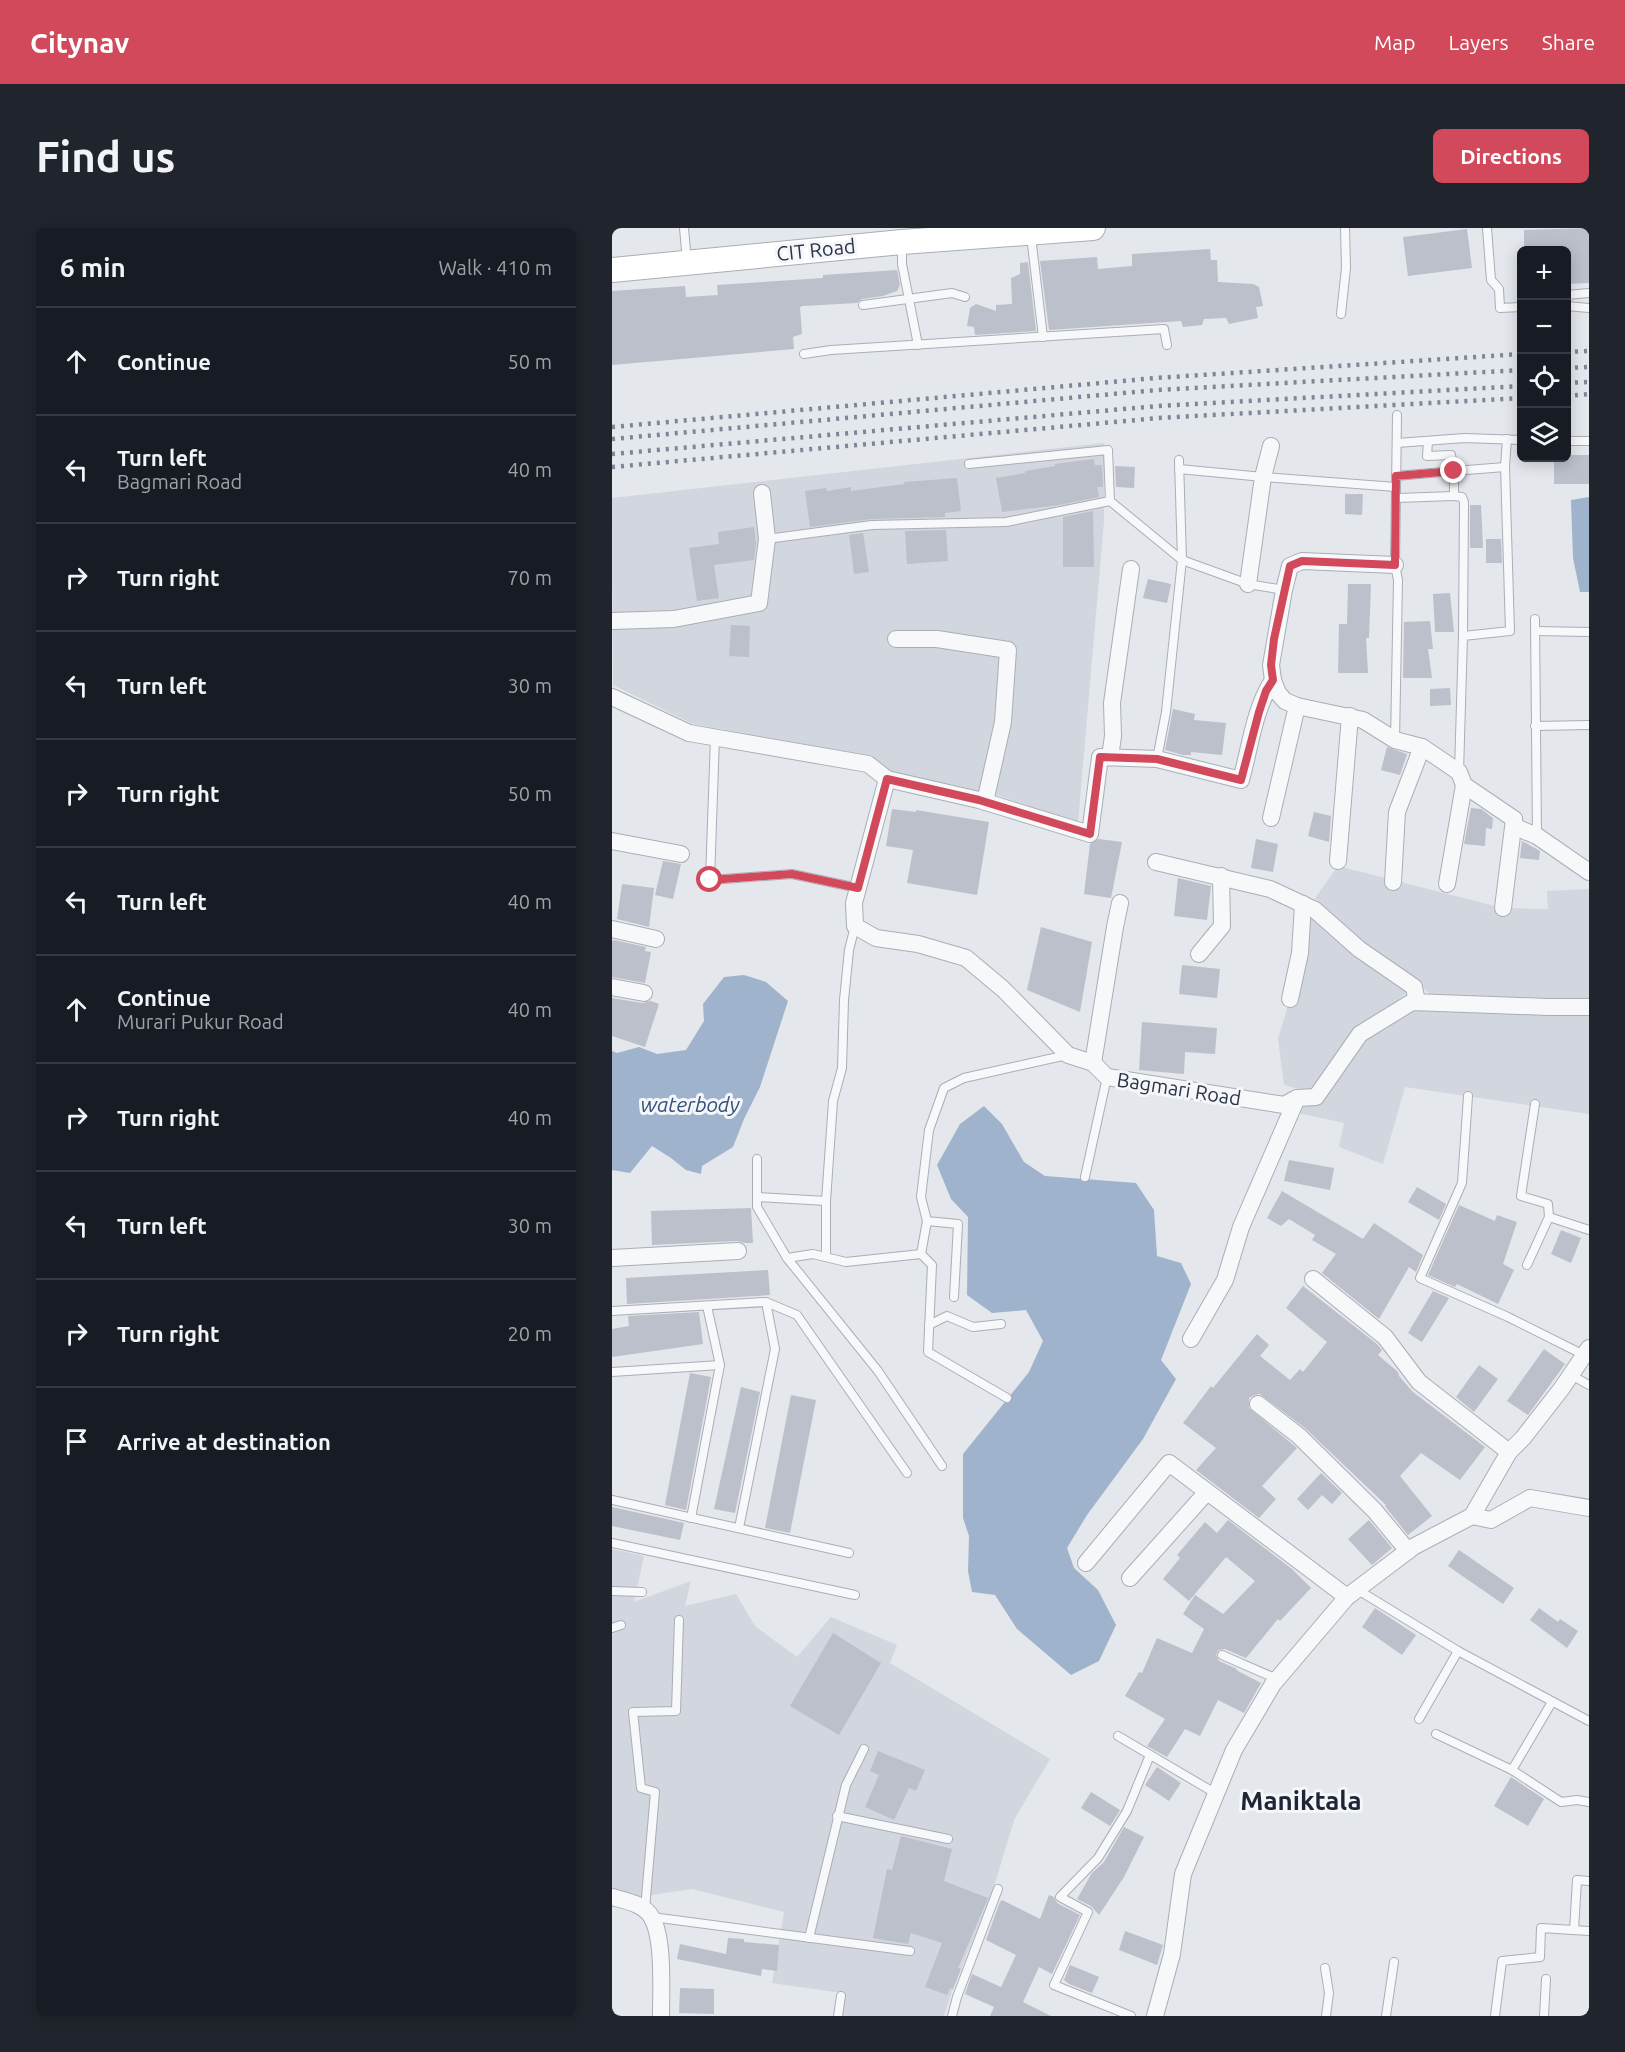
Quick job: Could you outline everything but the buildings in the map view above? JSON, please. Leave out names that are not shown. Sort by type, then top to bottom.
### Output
[{"type":"street","name":"CIT Road","points":[[612,270],[874,240],[902,242],[983,232],[1031,233],[1093,228]]},
{"type":"street","points":[[1248,585],[1263,477],[1271,446]]},
{"type":"street","points":[[612,621],[674,619],[759,603],[767,539],[762,493]]},
{"type":"street","points":[[1395,565],[1302,561],[1290,566],[1274,639],[1271,665],[1278,693],[1285,701],[1297,706],[1363,720],[1395,740],[1422,747],[1514,819],[1515,827],[1537,836],[1589,872]]},
{"type":"street","points":[[1110,757],[1113,736],[1112,703],[1131,569]]},
{"type":"street","points":[[896,639],[937,639],[1008,650],[1003,722],[986,802]]},
{"type":"street","points":[[612,697],[689,733],[868,764],[887,779],[986,802],[1090,834],[1100,757],[1157,759],[1241,780],[1259,712],[1266,691],[1273,680]]},
{"type":"street","points":[[1271,818],[1297,706]]},
{"type":"street","points":[[1338,861],[1350,716]]},
{"type":"street","points":[[1393,882],[1397,812],[1422,747]]},
{"type":"street","points":[[1447,884],[1461,778]]},
{"type":"street","points":[[855,926],[854,903],[887,779]]},
{"type":"street","points":[[1503,908],[1514,819]]},
{"type":"street","points":[[612,841],[681,854]]},
{"type":"street","points":[[1156,862],[1270,889],[1316,910],[1359,950],[1414,987],[1417,1002]]},
{"type":"street","points":[[1199,954],[1222,926],[1221,876]]},
{"type":"street","points":[[1093,1063],[1120,903]]},
{"type":"street","points":[[1290,999],[1300,953],[1302,904]]},
{"type":"street","name":"Bagmari Road","points":[[855,926],[876,938],[918,944],[966,958],[1003,989],[1068,1055],[1093,1063],[1107,1077],[1284,1105],[1297,1098],[1316,1097],[1360,1034],[1412,1002],[1549,1007],[1589,1006]]},
{"type":"street","points":[[612,929],[656,939]]},
{"type":"street","points":[[612,987],[644,993]]},
{"type":"street","points":[[1191,1339],[1225,1280],[1241,1227],[1297,1098]]},
{"type":"street","points":[[612,1258],[738,1251]]},
{"type":"street","points":[[1313,1279],[1385,1337],[1419,1382],[1509,1452]]},
{"type":"street","points":[[1155,2016],[1172,1954],[1183,1874],[1234,1750],[1277,1679],[1352,1593],[1408,1551],[1472,1516],[1509,1452],[1523,1438],[1587,1352]]},
{"type":"street","points":[[1258,1404],[1307,1444],[1375,1511],[1408,1551]]},
{"type":"street","points":[[1086,1563],[1169,1463],[1206,1493],[1352,1593]]},
{"type":"street","points":[[1130,1578],[1206,1493]]},
{"type":"street","points":[[1472,1516],[1491,1520],[1530,1498],[1589,1508]]},
{"type":"street","points":[[612,1897],[636,1903],[648,1914],[660,1944],[661,2016]]},
{"type":"lane","points":[[684,228],[687,262]]},
{"type":"lane","points":[[1341,314],[1346,268],[1345,228]]},
{"type":"lane","points":[[1487,228],[1491,280],[1499,289],[1500,308],[1517,307]]},
{"type":"lane","points":[[1031,233],[1043,337]]},
{"type":"lane","points":[[902,242],[902,264],[918,345]]},
{"type":"lane","points":[[863,305],[952,293],[965,297]]},
{"type":"lane","points":[[1571,295],[1589,293]]},
{"type":"lane","points":[[1571,306],[1589,308]]},
{"type":"lane","points":[[804,354],[831,350],[1164,329],[1167,345]]},
{"type":"lane","points":[[1395,740],[1398,580],[1395,565],[1396,415]]},
{"type":"lane","points":[[1397,443],[1465,438],[1517,440]]},
{"type":"lane","points":[[1463,636],[1510,631],[1505,467],[1507,439]]},
{"type":"lane","points":[[1428,441],[1427,456],[1451,455],[1454,471],[1454,496]]},
{"type":"lane","points":[[1571,441],[1589,441]]},
{"type":"lane","points":[[969,464],[1108,450],[1110,501],[1182,560],[1248,585],[1284,590]]},
{"type":"lane","points":[[1157,759],[1166,712],[1182,560],[1179,464],[1263,477],[1396,487]]},
{"type":"lane","points":[[1396,476],[1505,467]]},
{"type":"lane","points":[[1397,498],[1454,496],[1462,497],[1464,502],[1461,778]]},
{"type":"lane","points":[[767,539],[872,525],[1006,522],[1110,501]]},
{"type":"lane","points":[[1535,619],[1537,836]]},
{"type":"lane","points":[[1535,631],[1589,632]]},
{"type":"lane","points":[[1535,726],[1589,725]]},
{"type":"lane","points":[[715,737],[710,880],[792,874],[858,888]]},
{"type":"lane","points":[[826,1257],[826,1201],[833,1101],[842,1068],[844,1000],[849,950],[855,926]]},
{"type":"lane","points":[[921,1254],[927,1221],[921,1197],[929,1130],[944,1088],[964,1078],[1068,1055]]},
{"type":"lane","points":[[1086,1177],[1107,1077]]},
{"type":"lane","points":[[1468,1096],[1462,1184],[1420,1278],[1587,1352]]},
{"type":"lane","points":[[1527,1265],[1549,1217],[1548,1203],[1521,1196],[1535,1104]]},
{"type":"lane","points":[[757,1159],[757,1207],[787,1258],[878,1371],[942,1466]]},
{"type":"lane","points":[[757,1197],[826,1201]]},
{"type":"lane","points":[[1549,1217],[1589,1230]]},
{"type":"lane","points":[[927,1221],[958,1224],[954,1298]]},
{"type":"lane","points":[[787,1258],[813,1254],[846,1262],[921,1254]]},
{"type":"lane","points":[[921,1254],[932,1265],[927,1352],[1007,1398]]},
{"type":"lane","points":[[739,1528],[775,1349],[766,1302]]},
{"type":"lane","points":[[612,1311],[766,1302],[797,1315],[906,1473]]},
{"type":"lane","points":[[691,1518],[720,1365],[707,1306]]},
{"type":"lane","points":[[929,1325],[947,1316],[973,1327],[1001,1324]]},
{"type":"lane","points":[[612,1372],[720,1365]]},
{"type":"lane","points":[[1571,1375],[1589,1384]]},
{"type":"lane","points":[[612,1500],[849,1553]]},
{"type":"lane","points":[[612,1543],[855,1595]]},
{"type":"lane","points":[[612,1591],[642,1592]]},
{"type":"lane","points":[[1352,1593],[1589,1721]]},
{"type":"lane","points":[[679,1620],[676,1711],[633,1712],[641,1788],[654,1792],[648,1914],[910,1952]]},
{"type":"lane","points":[[612,1628],[621,1625]]},
{"type":"lane","points":[[1419,1719],[1458,1651]]},
{"type":"lane","points":[[1222,1654],[1277,1679]]},
{"type":"lane","points":[[1512,1770],[1552,1702]]},
{"type":"lane","points":[[1436,1734],[1512,1770],[1561,1802],[1577,1800],[1589,1802]]},
{"type":"lane","points":[[1118,1736],[1215,1793]]},
{"type":"lane","points":[[809,1938],[846,1785],[864,1749]]},
{"type":"lane","points":[[1131,2016],[1054,1985],[1088,1912],[1060,1897],[1098,1858],[1128,1811],[1150,1755]]},
{"type":"lane","points":[[837,1816],[948,1839]]},
{"type":"lane","points":[[1574,1930],[1577,1880],[1589,1881]]},
{"type":"lane","points":[[952,2016],[998,1889]]},
{"type":"lane","points":[[1495,2016],[1502,1961],[1540,1957],[1541,1928],[1589,1931]]},
{"type":"lane","points":[[1386,2016],[1394,1962]]},
{"type":"lane","points":[[1325,1968],[1329,1993],[1326,2016]]},
{"type":"lane","points":[[1544,2016],[1546,1979]]},
{"type":"lane","points":[[838,2016],[841,1996]]},
{"type":"shaded area","points":[[1104,443],[1104,521],[1078,823],[1000,796],[895,774],[871,756],[693,724],[613,685],[612,498]]},
{"type":"shaded area","points":[[1338,866],[1503,908],[1548,909],[1547,891],[1589,889],[1589,999],[1432,996],[1362,942],[1315,898]]},
{"type":"shaded area","points":[[1306,911],[1410,990],[1347,1041],[1310,1092],[1284,1085],[1278,1039],[1290,999]]},
{"type":"shaded area","points":[[1412,1008],[1589,1010],[1589,1114],[1405,1087],[1383,1164],[1339,1147],[1344,1123],[1298,1113],[1301,1103],[1362,1042]]},
{"type":"shaded area","points":[[612,1549],[644,1556],[634,1602],[691,1581],[685,1606],[736,1594],[755,1626],[797,1657],[831,1617],[897,1645],[890,1663],[1050,1759],[1014,1820],[993,1890],[944,2016],[841,2016],[842,1993],[772,1983],[784,1912],[692,1889],[638,1897],[612,1893]]},
{"type":"water","points":[[1589,497],[1589,592],[1580,592],[1573,558],[1571,500]]},
{"type":"water","name":"waterbody","points":[[744,975],[766,982],[788,1001],[760,1087],[733,1147],[702,1166],[701,1174],[686,1170],[652,1146],[630,1173],[612,1170],[612,1051],[617,1053],[639,1047],[657,1054],[686,1050],[704,1021],[703,1004],[724,977]]},
{"type":"water","points":[[984,1106],[1002,1124],[1024,1162],[1045,1176],[1136,1183],[1154,1210],[1157,1256],[1181,1263],[1191,1284],[1161,1360],[1176,1379],[1143,1439],[1087,1515],[1067,1548],[1074,1568],[1098,1590],[1116,1625],[1099,1661],[1071,1675],[1017,1629],[995,1595],[972,1592],[968,1571],[969,1536],[963,1518],[963,1454],[1029,1372],[1043,1341],[1026,1310],[992,1313],[967,1295],[968,1217],[951,1199],[937,1165],[960,1124]]},
{"type":"railway","points":[[1571,352],[1589,351]]},
{"type":"railway","points":[[612,427],[1156,378],[1517,354]]},
{"type":"railway","points":[[1571,368],[1589,367]]},
{"type":"railway","points":[[612,439],[1157,390],[1517,370]]},
{"type":"railway","points":[[1571,383],[1589,382]]},
{"type":"railway","points":[[612,454],[1158,406],[1517,386]]},
{"type":"railway","points":[[1571,396],[1589,394]]},
{"type":"railway","points":[[612,467],[1159,418],[1517,398]]},
{"type":"district","name":"Maniktala","points":[[1301,1801]]},
{"type":"route","points":[[710,880],[792,874],[858,888],[887,779],[979,800],[1090,834],[1100,757],[1157,759],[1241,780],[1259,712],[1266,691],[1273,680],[1271,665],[1274,639],[1290,566],[1302,561],[1395,565],[1396,476],[1454,471]]}]
